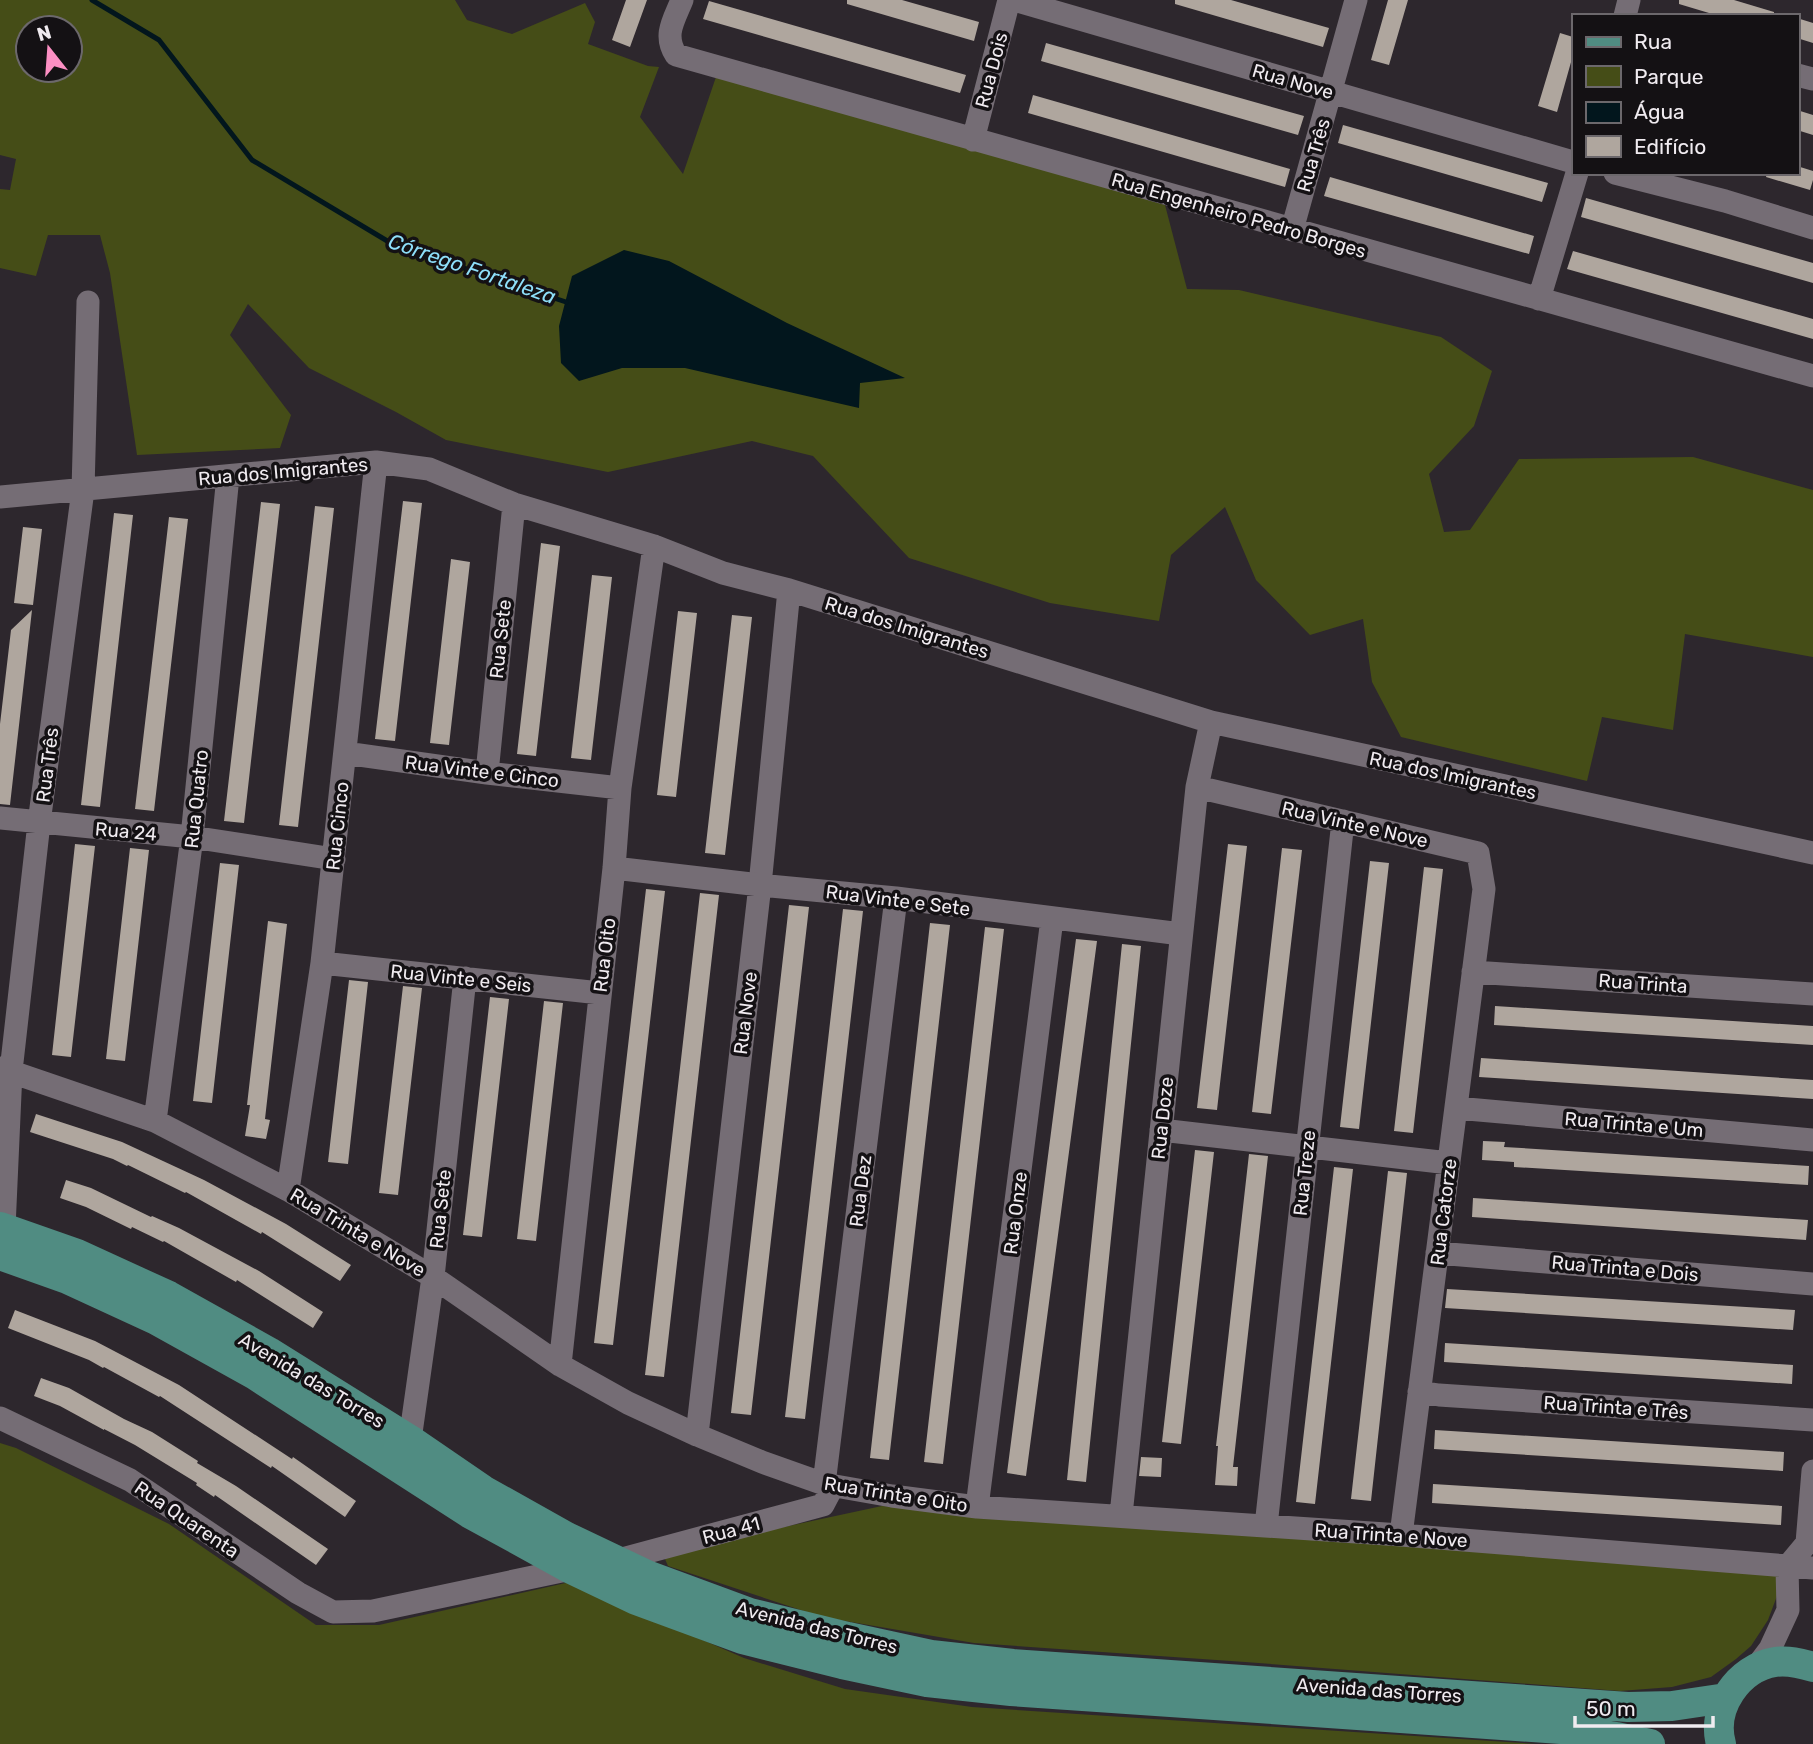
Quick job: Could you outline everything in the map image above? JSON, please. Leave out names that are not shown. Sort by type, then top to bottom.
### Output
[{"type":"main road","name":"Avenida das Torres","points":[[1,1245],[77,1254],[169,1296],[269,1352],[483,1489],[566,1537],[647,1575],[750,1613],[931,1655],[1027,1665],[1628,1707],[1672,1706],[1726,1698]]},
{"type":"main road","name":"Avenida das Torres","points":[[1,1245],[156,1320],[255,1375],[469,1513],[571,1569],[636,1600],[743,1639],[927,1682],[1025,1692],[1575,1730],[1650,1744]]},
{"type":"main road","points":[[1721,1744],[1720,1718],[1726,1698],[1739,1680],[1755,1669],[1774,1662],[1794,1662],[1813,1667]]},
{"type":"street","name":"Rua Engenheiro Pedro Borges","points":[[681,0],[669,33],[670,46],[676,55],[1813,376]]},
{"type":"street","name":"Rua Nove","points":[[1012,0],[1572,162]]},
{"type":"street","name":"Rua Dois","points":[[973,139],[1012,0]]},
{"type":"street","name":"Rua Três","points":[[1292,230],[1356,0]]},
{"type":"street","points":[[1539,299],[1576,175]]},
{"type":"street","points":[[1623,175],[1725,201],[1813,228]]},
{"type":"street","name":"Rua Três","points":[[1,1245],[6,1070],[83,490],[88,302]]},
{"type":"street","name":"Rua dos Imigrantes","points":[[0,497],[376,462],[429,469],[514,505],[654,546],[723,573],[789,590],[1211,722],[1813,853]]},
{"type":"street","name":"Rua Cinco","points":[[288,1190],[323,963],[376,462]]},
{"type":"street","name":"Rua Quatro","points":[[155,1121],[192,837],[228,476]]},
{"type":"street","name":"Rua Sete","points":[[487,773],[514,505]]},
{"type":"street","name":"Rua Oito","points":[[560,1365],[614,867],[620,788],[654,546]]},
{"type":"street","name":"Rua Nove","points":[[697,1435],[760,885],[789,590]]},
{"type":"street","name":"Rua Doze","points":[[1121,1515],[1197,787],[1211,722]]},
{"type":"street","name":"Rua Vinte e Cinco","points":[[345,753],[620,788]]},
{"type":"street","name":"Rua Vinte e Nove","points":[[1197,787],[1478,853],[1484,889]]},
{"type":"street","name":"Rua 24","points":[[0,818],[192,837],[334,859]]},
{"type":"street","name":"Rua Treze","points":[[1266,1525],[1343,821]]},
{"type":"street","name":"Rua Vinte e Sete","points":[[614,867],[896,898],[1181,934]]},
{"type":"street","name":"Rua Catorze","points":[[1401,1535],[1484,889]]},
{"type":"street","name":"Rua Dez","points":[[829,1485],[896,898]]},
{"type":"street","name":"Rua Onze","points":[[977,1507],[1052,919]]},
{"type":"street","name":"Rua Vinte e Seis","points":[[323,963],[600,993]]},
{"type":"street","name":"Rua Trinta","points":[[1474,972],[1813,994]]},
{"type":"street","name":"Rua Sete","points":[[410,1440],[433,1277],[465,978]]},
{"type":"street","name":"Rua Trinta e Nove","points":[[6,1070],[155,1121],[288,1190],[433,1277],[560,1365],[628,1403],[697,1435]]},
{"type":"street","name":"Rua Trinta e Um","points":[[1456,1108],[1813,1140]]},
{"type":"street","points":[[1161,1130],[1449,1163]]},
{"type":"street","name":"Rua Trinta e Dois","points":[[1437,1253],[1813,1284]]},
{"type":"street","name":"Rua Trinta e Três","points":[[1419,1392],[1813,1420]]},
{"type":"street","name":"Rua Quarenta","points":[[0,1418],[130,1480],[298,1594],[333,1612],[373,1611],[571,1569]]},
{"type":"street","name":"Rua Trinta e Oito","points":[[697,1435],[762,1462],[829,1485],[977,1507]]},
{"type":"street","points":[[1755,1669],[1770,1648],[1788,1610],[1805,1560],[1813,1471]]},
{"type":"street","name":"Rua 41","points":[[618,1560],[823,1505],[829,1485]]},
{"type":"street","name":"Rua Trinta e Nove","points":[[977,1507],[1805,1560]]},
{"type":"green space","points":[[0,0],[455,0],[467,20],[512,34],[585,3],[595,22],[588,44],[648,66],[659,67],[640,117],[683,174],[717,74],[1165,205],[1187,289],[1239,290],[1441,337],[1492,371],[1474,426],[1429,474],[1444,532],[1470,530],[1519,459],[1693,457],[1813,490],[1813,657],[1685,634],[1673,730],[1602,717],[1587,781],[1401,737],[1372,682],[1363,619],[1310,635],[1256,580],[1225,507],[1171,555],[1159,621],[1050,603],[909,558],[813,456],[752,441],[608,472],[446,440],[309,368],[248,304],[230,335],[291,415],[280,448],[137,455],[110,273],[100,235],[48,235],[36,276],[0,268],[0,189],[10,190],[16,159],[0,155]]},
{"type":"green space","points":[[0,1443],[16,1448],[169,1524],[316,1625],[379,1625],[570,1582],[744,1658],[845,1689],[972,1707],[1536,1744],[0,1744]]},
{"type":"green space","points":[[882,1506],[1778,1572],[1777,1596],[1768,1620],[1751,1646],[1711,1677],[1672,1687],[1620,1691],[974,1643],[822,1617],[668,1566],[665,1559],[672,1551]]},
{"type":"water","points":[[624,250],[669,261],[787,323],[905,378],[860,383],[859,408],[685,368],[622,368],[579,381],[561,363],[559,326],[572,276]]},
{"type":"building","points":[[626,0],[647,0],[630,47],[612,40]]},
{"type":"building","points":[[847,0],[902,0],[979,22],[974,41],[847,4]]},
{"type":"building","points":[[1175,0],[1231,0],[1329,28],[1323,47],[1175,4]]},
{"type":"building","points":[[1388,0],[1408,0],[1389,65],[1371,60]]},
{"type":"building","points":[[1679,0],[1734,0],[1774,14],[1712,14],[1679,4]]},
{"type":"building","points":[[709,1],[966,75],[960,93],[703,19]]},
{"type":"building","points":[[1799,19],[1813,23],[1813,43],[1799,39]]},
{"type":"building","points":[[1560,33],[1572,37],[1572,59],[1557,112],[1538,106]]},
{"type":"building","points":[[1046,43],[1304,116],[1298,135],[1041,61]]},
{"type":"building","points":[[1033,95],[1290,169],[1285,187],[1028,113]]},
{"type":"building","points":[[1799,111],[1813,115],[1813,135],[1799,131]]},
{"type":"building","points":[[1343,125],[1548,183],[1542,202],[1338,143]]},
{"type":"building","points":[[1799,167],[1813,171],[1810,190],[1766,177],[1799,175]]},
{"type":"building","points":[[1330,177],[1534,236],[1529,254],[1324,196]]},
{"type":"building","points":[[1586,198],[1813,263],[1813,283],[1581,217]]},
{"type":"building","points":[[1573,251],[1813,319],[1813,339],[1567,269]]},
{"type":"building","points":[[403,501],[422,503],[395,741],[375,739]]},
{"type":"building","points":[[261,502],[280,504],[244,823],[224,821]]},
{"type":"building","points":[[315,506],[334,508],[298,827],[279,825]]},
{"type":"building","points":[[114,513],[133,515],[100,807],[81,805]]},
{"type":"building","points":[[169,517],[188,519],[154,811],[135,809]]},
{"type":"building","points":[[23,527],[42,529],[33,605],[14,603]]},
{"type":"building","points":[[541,543],[560,546],[536,756],[517,754]]},
{"type":"building","points":[[451,559],[470,562],[449,745],[430,743]]},
{"type":"building","points":[[592,575],[612,577],[591,760],[571,758]]},
{"type":"building","points":[[32,610],[10,805],[0,804],[0,724],[11,630]]},
{"type":"building","points":[[678,611],[697,613],[676,797],[657,795]]},
{"type":"building","points":[[732,615],[752,617],[725,855],[705,853]]},
{"type":"building","points":[[75,844],[95,846],[71,1057],[52,1055]]},
{"type":"building","points":[[1228,844],[1247,846],[1217,1110],[1197,1108]]},
{"type":"building","points":[[130,848],[149,850],[125,1061],[106,1059]]},
{"type":"building","points":[[1282,848],[1302,850],[1271,1114],[1252,1112]]},
{"type":"building","points":[[1370,861],[1389,863],[1359,1129],[1340,1127]]},
{"type":"building","points":[[220,863],[239,865],[212,1103],[193,1101]]},
{"type":"building","points":[[1424,867],[1443,869],[1413,1133],[1394,1131]]},
{"type":"building","points":[[646,889],[665,891],[613,1345],[594,1343]]},
{"type":"building","points":[[700,893],[719,895],[664,1377],[645,1375]]},
{"type":"building","points":[[789,905],[809,907],[751,1415],[731,1413]]},
{"type":"building","points":[[843,909],[863,911],[805,1419],[785,1417]]},
{"type":"building","points":[[268,921],[287,924],[265,1119],[270,1120],[266,1139],[245,1136]]},
{"type":"building","points":[[930,923],[950,925],[889,1460],[870,1458]]},
{"type":"building","points":[[985,927],[1004,929],[943,1464],[924,1462]]},
{"type":"building","points":[[1076,939],[1097,941],[1026,1476],[1007,1473]]},
{"type":"building","points":[[1122,944],[1141,946],[1086,1482],[1067,1480]]},
{"type":"building","points":[[349,980],[368,982],[348,1164],[328,1162]]},
{"type":"building","points":[[403,986],[422,988],[398,1195],[379,1193]]},
{"type":"building","points":[[490,997],[509,999],[482,1237],[463,1235]]},
{"type":"building","points":[[544,1001],[563,1003],[536,1241],[517,1239]]},
{"type":"building","points":[[1495,1006],[1813,1026],[1813,1045],[1494,1025]]},
{"type":"building","points":[[1481,1058],[1813,1080],[1813,1099],[1479,1077]]},
{"type":"building","points":[[36,1114],[122,1142],[204,1180],[286,1224],[351,1265],[340,1281],[262,1232],[261,1234],[186,1192],[113,1159],[30,1132]]},
{"type":"building","points":[[1483,1141],[1505,1142],[1504,1147],[1809,1166],[1808,1185],[1514,1167],[1514,1162],[1482,1160]]},
{"type":"building","points":[[1195,1150],[1214,1152],[1181,1444],[1162,1442]]},
{"type":"building","points":[[1249,1154],[1268,1156],[1233,1467],[1238,1467],[1237,1486],[1215,1485],[1216,1446]]},
{"type":"building","points":[[1334,1167],[1353,1169],[1315,1504],[1296,1502]]},
{"type":"building","points":[[1388,1171],[1407,1173],[1371,1501],[1351,1499]]},
{"type":"building","points":[[66,1180],[91,1188],[179,1228],[259,1271],[323,1312],[313,1328],[237,1280],[236,1282],[164,1241],[60,1198]]},
{"type":"building","points":[[1473,1198],[1808,1220],[1806,1240],[1472,1217]]},
{"type":"building","points":[[1447,1289],[1795,1310],[1793,1330],[1445,1308]]},
{"type":"building","points":[[15,1310],[95,1341],[179,1385],[292,1459],[293,1457],[356,1501],[345,1517],[272,1466],[271,1468],[160,1396],[89,1360],[8,1328]]},
{"type":"building","points":[[1445,1343],[1793,1365],[1792,1384],[1444,1362]]},
{"type":"building","points":[[41,1378],[69,1388],[152,1432],[328,1549],[316,1565],[215,1495],[214,1497],[196,1485],[197,1483],[135,1445],[60,1406],[34,1396]]},
{"type":"building","points":[[1435,1430],[1784,1452],[1783,1471],[1434,1449]]},
{"type":"building","points":[[1141,1457],[1162,1458],[1161,1477],[1139,1476]]},
{"type":"building","points":[[1433,1484],[1782,1506],[1781,1525],[1432,1503]]},
{"type":"waterway","name":"Córrego Fortaleza","points":[[92,0],[159,40],[252,160],[394,245],[566,302]]}]
